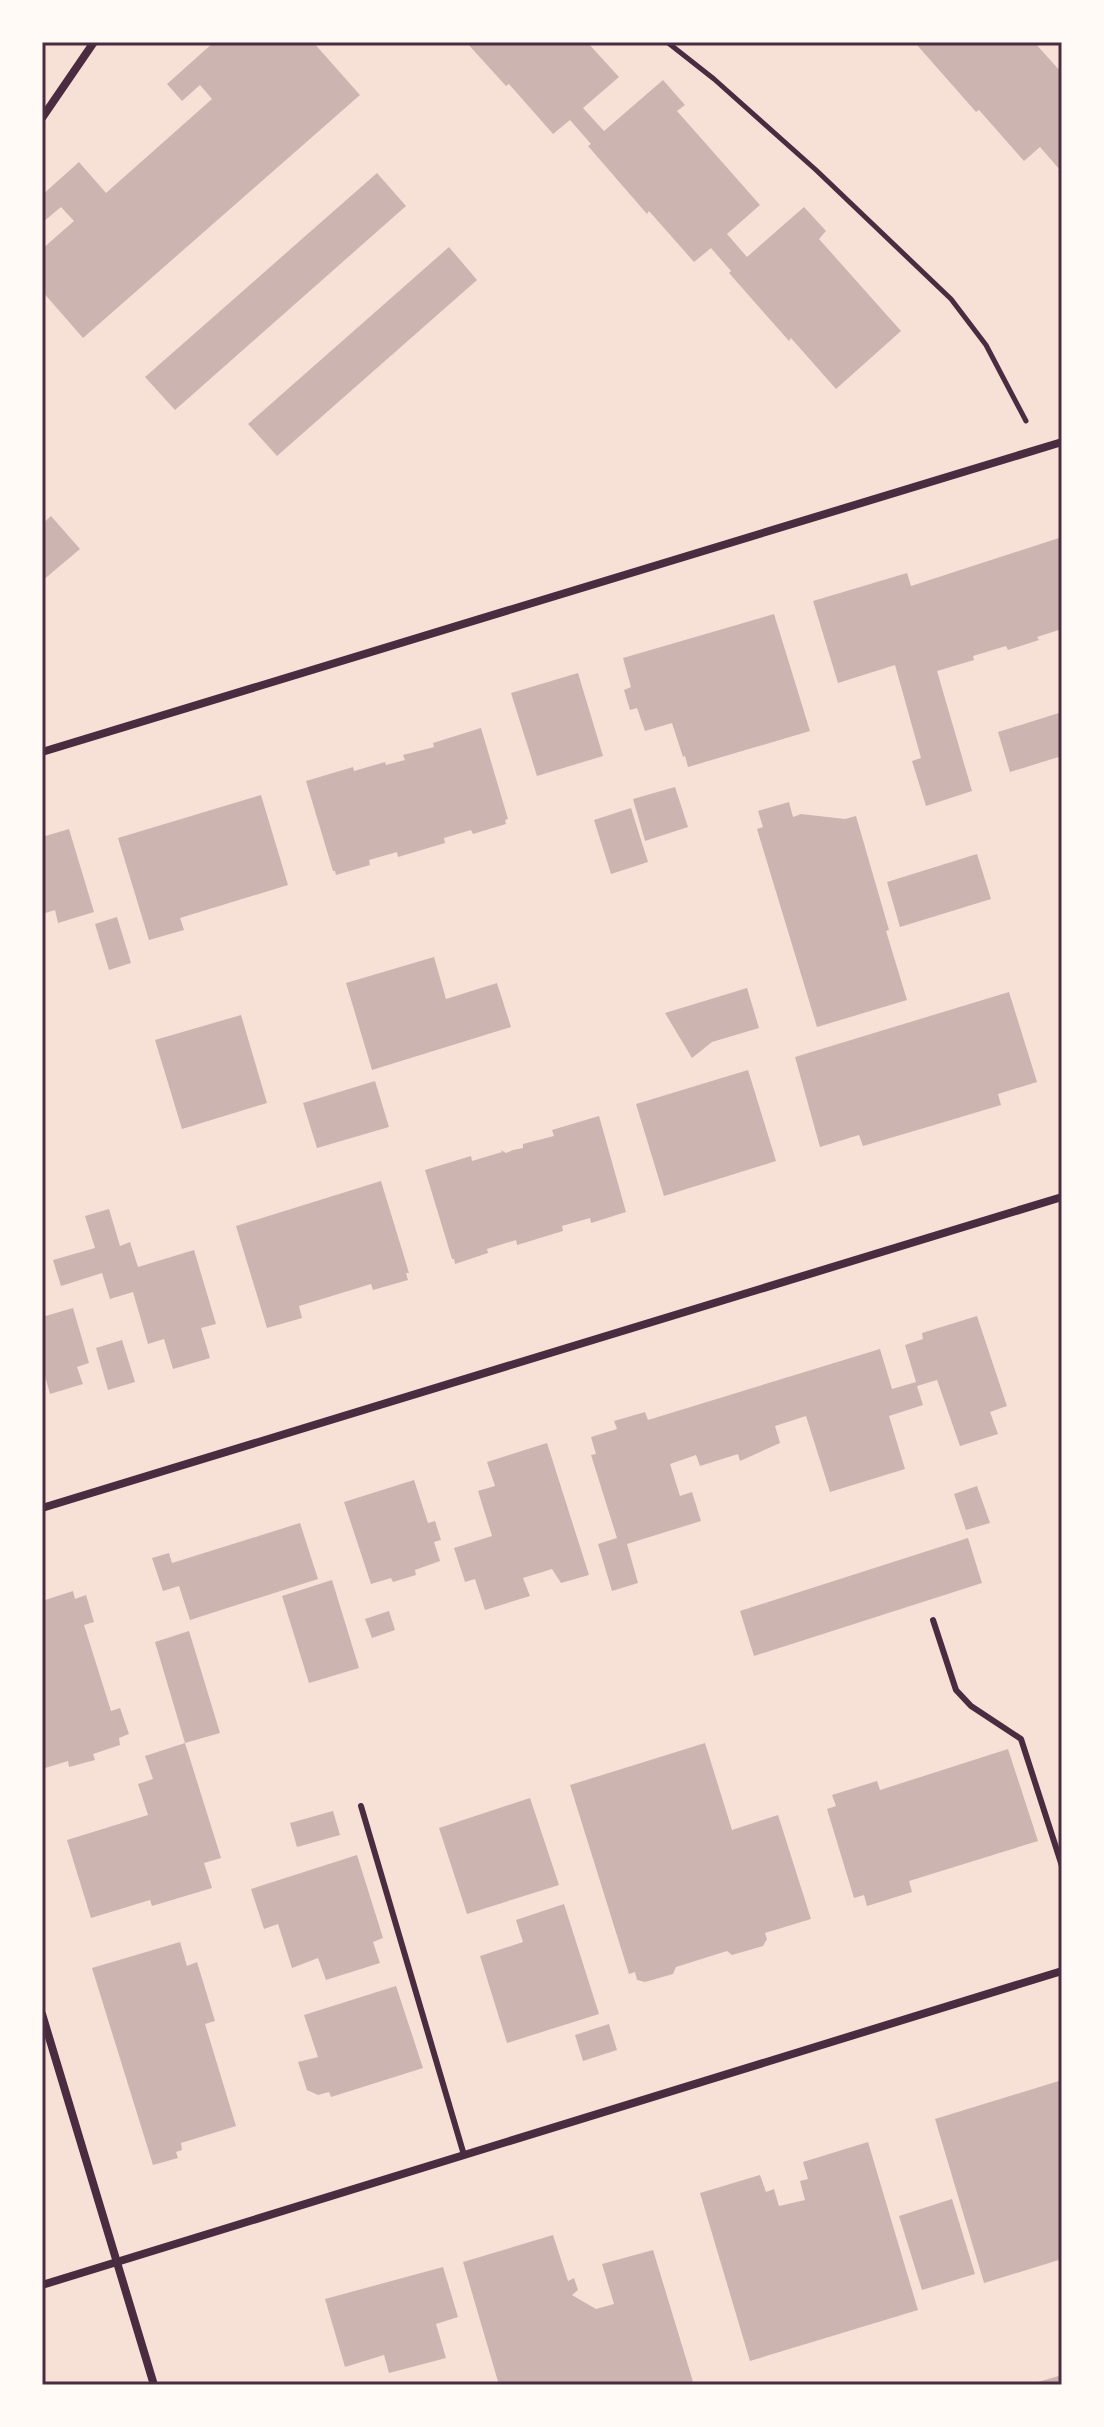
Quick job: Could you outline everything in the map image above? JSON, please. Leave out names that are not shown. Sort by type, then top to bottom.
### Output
[{"type":"street","points":[[42,118],[94,42]]},
{"type":"street","points":[[42,752],[1062,442]]},
{"type":"street","points":[[42,1508],[1062,1197]]},
{"type":"street","points":[[42,2285],[1062,1971]]},
{"type":"street","points":[[42,2014],[154,2385]]},
{"type":"lane","points":[[933,1620],[956,1690],[971,1706],[1021,1739],[1062,1866]]},
{"type":"lane","points":[[361,1806],[464,2155]]},
{"type":"path","points":[[667,42],[714,79],[806,161],[951,299],[986,345],[1040,449]]},
{"type":"building","points":[[214,42],[313,42],[360,95],[83,338],[42,291],[42,249],[74,221],[61,207],[43,222],[42,195],[79,162],[106,193],[212,99],[200,85],[182,101],[167,84]]},
{"type":"building","points":[[466,42],[587,42],[619,77],[583,108],[604,131],[663,80],[685,105],[677,111],[760,205],[727,234],[747,257],[804,207],[826,231],[819,239],[901,331],[836,389],[791,338],[789,341],[711,248],[694,262],[649,211],[647,214],[588,146],[591,144],[570,120],[553,134]]},
{"type":"building","points":[[920,42],[1034,42],[1062,73],[1062,176],[1040,147],[1024,161],[917,45]]},
{"type":"building","points":[[377,173],[406,206],[175,410],[145,377]]},
{"type":"building","points":[[449,247],[477,280],[277,456],[248,424]]},
{"type":"building","points":[[51,516],[80,549],[42,581],[42,524]]},
{"type":"building","points":[[1062,537],[1062,629],[1037,637],[1039,640],[1008,650],[1006,646],[973,656],[974,660],[937,671],[972,791],[926,806],[912,761],[921,758],[895,665],[838,683],[813,601],[907,573],[911,586]]},
{"type":"building","points":[[774,614],[810,731],[688,767],[672,723],[645,731],[637,708],[630,710],[624,690],[631,687],[623,658]]},
{"type":"building","points":[[578,673],[603,756],[537,776],[511,693]]},
{"type":"building","points":[[1062,712],[1062,756],[1010,772],[998,732]]},
{"type":"building","points":[[481,728],[508,819],[505,820],[506,824],[473,834],[471,830],[444,838],[445,843],[398,857],[397,852],[369,860],[370,865],[336,875],[306,781],[353,767],[354,771],[405,760],[403,755],[434,747],[433,743]]},
{"type":"building","points":[[675,787],[688,827],[645,841],[633,799]]},
{"type":"building","points":[[261,795],[288,885],[180,918],[184,930],[149,940],[118,838]]},
{"type":"building","points":[[789,802],[793,817],[801,814],[845,819],[856,816],[907,1000],[817,1027],[757,829],[763,827],[758,811]]},
{"type":"building","points":[[631,808],[648,862],[611,874],[594,820]]},
{"type":"building","points":[[69,829],[94,912],[58,923],[55,910],[42,914],[42,837]]},
{"type":"building","points":[[977,854],[991,899],[900,927],[887,882]]},
{"type":"building","points":[[117,917],[131,963],[109,970],[95,924]]},
{"type":"building","points":[[434,957],[446,999],[497,983],[511,1027],[372,1070],[346,983]]},
{"type":"building","points":[[747,988],[759,1028],[712,1042],[692,1058],[665,1013]]},
{"type":"building","points":[[1009,992],[1037,1082],[998,1094],[1001,1105],[931,1126],[863,1146],[859,1135],[820,1147],[795,1057]]},
{"type":"building","points":[[241,1015],[267,1103],[182,1129],[155,1040]]},
{"type":"building","points":[[748,1070],[776,1161],[664,1196],[636,1104]]},
{"type":"building","points":[[375,1081],[389,1127],[317,1148],[303,1103]]},
{"type":"building","points":[[599,1116],[626,1212],[591,1223],[590,1218],[562,1226],[563,1231],[517,1245],[516,1240],[455,1264],[425,1170],[471,1156],[472,1161],[501,1150],[506,1153],[523,1148],[523,1144],[554,1136],[552,1130]]},
{"type":"building","points":[[381,1181],[409,1273],[406,1273],[408,1280],[373,1290],[371,1284],[299,1306],[302,1318],[267,1328],[236,1226]]},
{"type":"building","points":[[109,1209],[120,1246],[130,1242],[138,1267],[194,1250],[216,1324],[201,1328],[210,1358],[173,1369],[164,1339],[148,1344],[133,1292],[110,1299],[102,1273],[61,1286],[53,1260],[95,1248],[85,1216]]},
{"type":"building","points":[[73,1308],[89,1363],[77,1367],[83,1384],[50,1394],[45,1376],[42,1377],[42,1317]]},
{"type":"building","points":[[977,1316],[1007,1406],[990,1412],[998,1434],[960,1446],[937,1380],[917,1386],[923,1405],[889,1416],[905,1469],[830,1492],[806,1416],[775,1426],[780,1443],[740,1461],[738,1454],[700,1466],[696,1455],[670,1464],[680,1496],[692,1492],[701,1521],[627,1544],[638,1583],[612,1591],[598,1544],[617,1538],[591,1455],[596,1454],[591,1437],[617,1429],[614,1421],[645,1412],[648,1420],[880,1349],[892,1389],[916,1382],[905,1345],[923,1339],[922,1333]]},
{"type":"building","points":[[122,1340],[135,1382],[108,1390],[96,1348]]},
{"type":"building","points":[[547,1443],[589,1575],[561,1583],[552,1569],[523,1578],[530,1596],[485,1610],[475,1579],[465,1582],[454,1548],[492,1536],[478,1491],[495,1486],[487,1462]]},
{"type":"building","points":[[414,1480],[428,1523],[435,1521],[441,1540],[434,1542],[440,1561],[415,1570],[416,1575],[371,1584],[344,1502]]},
{"type":"building","points":[[977,1486],[990,1523],[966,1530],[954,1494]]},
{"type":"building","points":[[300,1523],[318,1579],[190,1620],[179,1586],[163,1591],[152,1558],[169,1553],[172,1563]]},
{"type":"building","points":[[968,1538],[982,1583],[754,1656],[740,1611]]},
{"type":"building","points":[[332,1580],[359,1668],[309,1683],[282,1596]]},
{"type":"building","points":[[73,1591],[75,1599],[86,1595],[94,1622],[84,1625],[111,1711],[120,1708],[129,1734],[119,1738],[120,1745],[93,1754],[95,1760],[69,1767],[68,1761],[42,1769],[42,1601]]},
{"type":"building","points":[[389,1611],[395,1630],[372,1638],[365,1619]]},
{"type":"building","points":[[189,1631],[220,1733],[185,1743],[155,1642]]},
{"type":"building","points":[[185,1743],[221,1858],[204,1863],[212,1888],[152,1906],[150,1900],[91,1918],[67,1840],[148,1815],[138,1784],[153,1779],[145,1756]]},
{"type":"building","points":[[705,1743],[732,1830],[778,1815],[811,1919],[765,1933],[767,1939],[763,1946],[732,1955],[727,1951],[676,1967],[673,1974],[645,1982],[637,1980],[635,1972],[629,1974],[570,1785]]},
{"type":"building","points":[[1008,1749],[1038,1841],[909,1881],[912,1892],[867,1906],[864,1895],[854,1898],[827,1809],[836,1806],[832,1795],[877,1781],[880,1790]]},
{"type":"building","points":[[530,1798],[559,1885],[467,1914],[439,1828]]},
{"type":"building","points":[[333,1811],[340,1835],[297,1847],[290,1823]]},
{"type":"building","points":[[357,1855],[383,1938],[373,1942],[380,1963],[326,1980],[318,1958],[292,1968],[278,1924],[264,1929],[251,1889]]},
{"type":"building","points":[[564,1904],[599,2014],[507,2043],[480,1956],[523,1942],[516,1920]]},
{"type":"building","points":[[180,1942],[187,1966],[197,1962],[215,2021],[205,2024],[236,2126],[181,2143],[182,2150],[176,2152],[178,2158],[153,2165],[92,1968]]},
{"type":"building","points":[[396,1986],[423,2068],[331,2097],[329,2092],[318,2095],[307,2090],[298,2062],[318,2057],[304,2015]]},
{"type":"building","points":[[609,2024],[617,2050],[583,2061],[575,2035]]},
{"type":"building","points":[[1062,2080],[1062,2259],[984,2283],[935,2119]]},
{"type":"building","points":[[868,2142],[918,2310],[750,2361],[700,2193],[760,2175],[766,2192],[774,2189],[779,2206],[805,2200],[800,2181],[808,2179],[803,2162]]},
{"type":"building","points":[[952,2199],[975,2274],[922,2290],[899,2216]]},
{"type":"building","points":[[553,2235],[568,2281],[574,2278],[578,2290],[572,2295],[596,2309],[614,2304],[602,2264],[653,2250],[694,2385],[499,2385],[463,2262]]},
{"type":"building","points":[[443,2267],[458,2317],[436,2324],[446,2358],[389,2373],[384,2355],[345,2367],[325,2299]]},
{"type":"building","points":[[1062,2375],[1062,2385],[1031,2384]]}]
